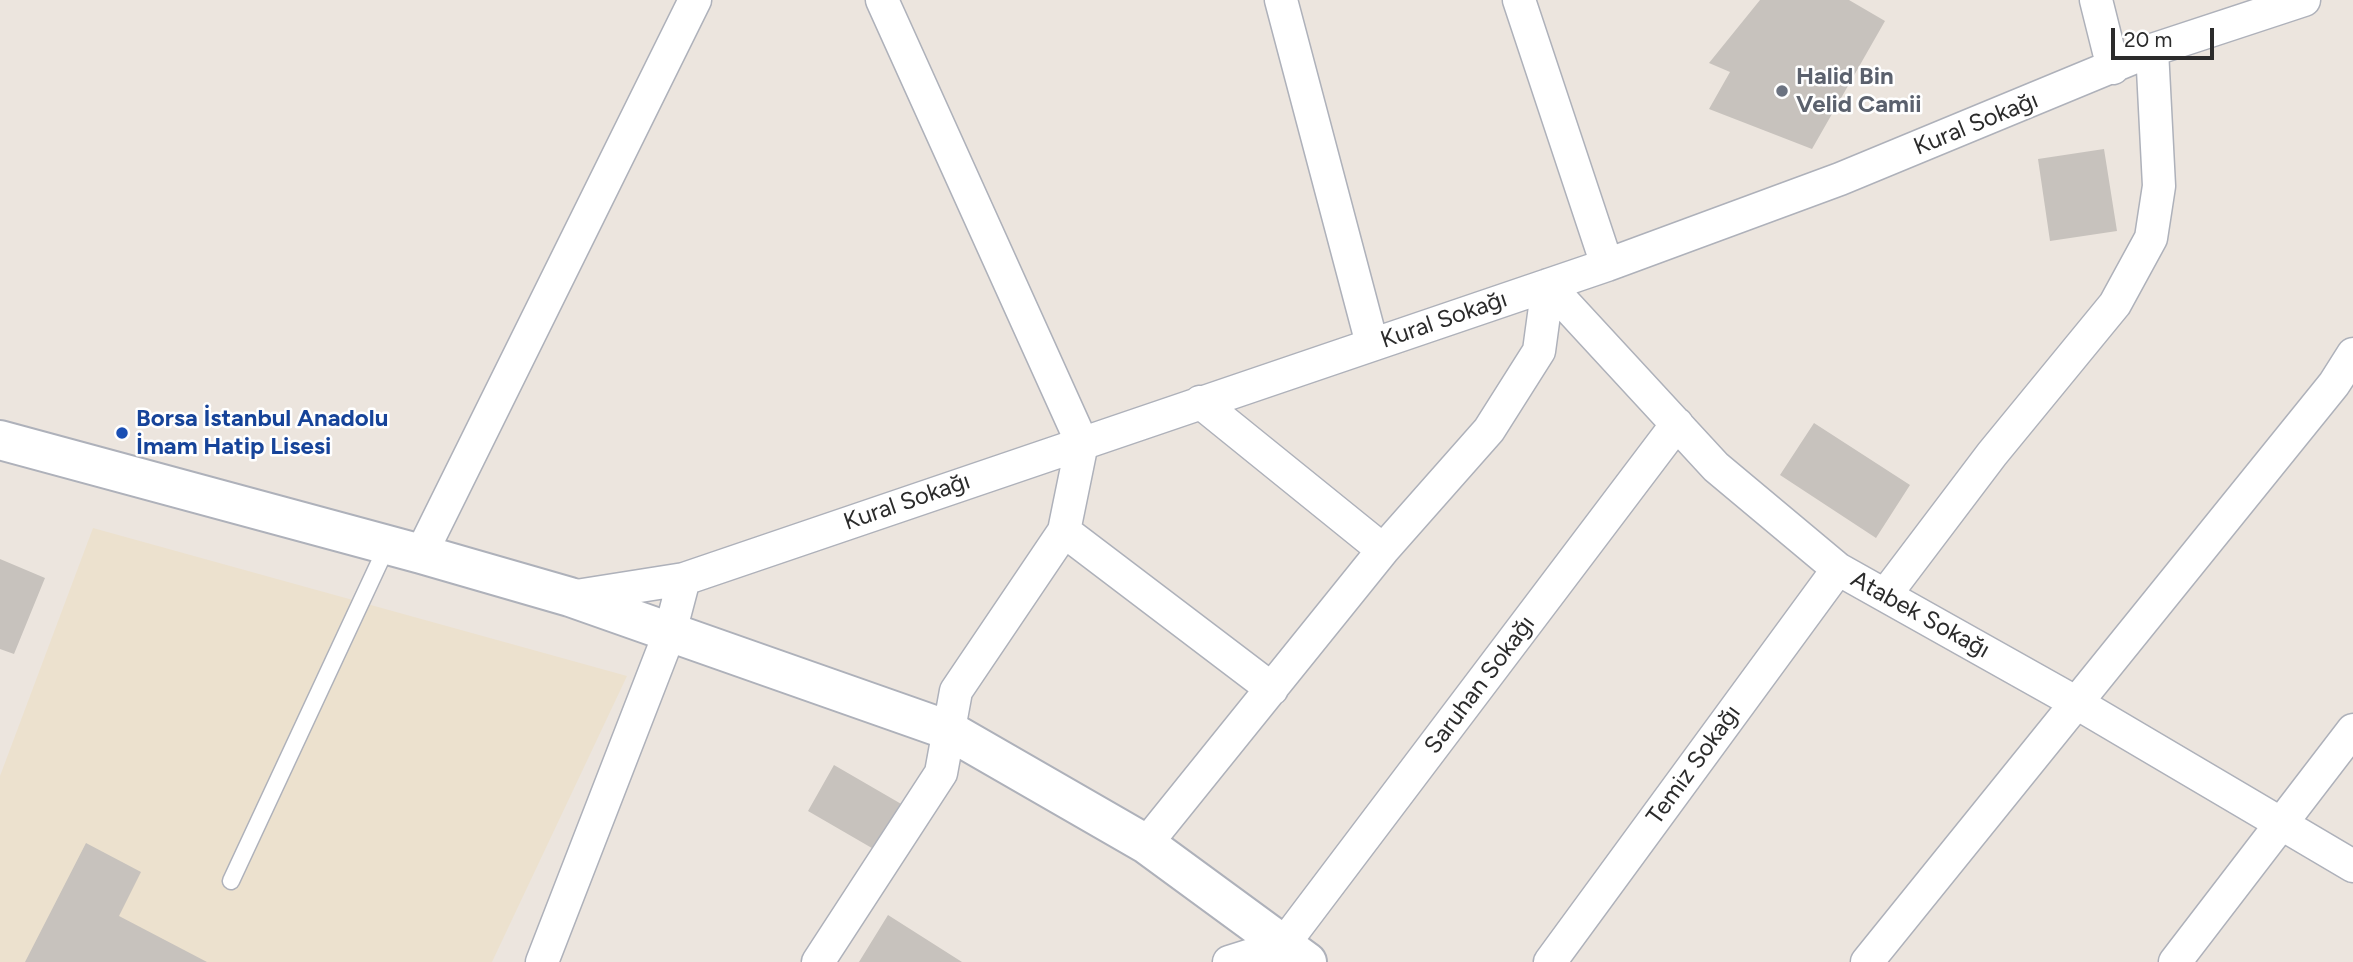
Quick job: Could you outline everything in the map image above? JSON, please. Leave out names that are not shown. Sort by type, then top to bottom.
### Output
[{"type":"street","points":[[405,549],[695,0]]},
{"type":"street","points":[[818,962],[941,773],[956,691],[1064,531],[1082,443],[882,0]]},
{"type":"street","points":[[1281,0],[1372,344]]},
{"type":"street","points":[[1519,0],[1607,265]]},
{"type":"street","points":[[2096,0],[2113,68]]},
{"type":"street","name":"Kural Sokağı","points":[[570,597],[684,579],[1607,265],[1840,179],[2152,50],[2304,0]]},
{"type":"street","points":[[1886,594],[1992,454],[2115,304],[2151,238],[2158,186],[2152,50]]},
{"type":"street","points":[[1146,845],[1383,550],[1489,430],[1539,351],[1548,285]]},
{"type":"street","name":"Atabek Sokağı","points":[[1548,285],[1716,467],[1838,569],[2075,702],[2353,866]]},
{"type":"street","points":[[1867,962],[2334,384],[2353,354]]},
{"type":"street","points":[[1200,402],[1383,550]]},
{"type":"street","name":"Saruhan Sokağı","points":[[1295,953],[1676,424]]},
{"type":"street","points":[[0,440],[405,549],[570,597],[948,730],[1146,845],[1295,953]]},
{"type":"street","points":[[1064,531],[1272,689]]},
{"type":"street","name":"Temiz Sokağı","points":[[1550,962],[1838,569]]},
{"type":"street","points":[[542,962],[670,632],[684,579]]},
{"type":"street","points":[[2175,962],[2353,730]]},
{"type":"street","points":[[1229,962],[1295,953]]},
{"type":"lane","points":[[231,881],[405,549]]},
{"type":"shaded area","points":[[93,528],[627,676],[492,962],[0,962],[0,776]]},
{"type":"building","name":"Halid Bin Velid Camii","points":[[1760,0],[1849,0],[1885,21],[1812,149],[1709,109],[1730,72],[1709,63]]},
{"type":"building","points":[[2104,149],[2117,231],[2050,241],[2038,159]]},
{"type":"building","points":[[1814,423],[1910,485],[1876,538],[1780,475]]},
{"type":"building","points":[[0,559],[45,578],[14,654],[0,649]]},
{"type":"building","points":[[834,765],[903,805],[877,851],[808,811]]},
{"type":"building","points":[[86,843],[141,872],[119,916],[207,962],[25,962]]},
{"type":"building","points":[[888,915],[962,962],[859,962]]},
{"type":"place","name":"Halid Bin Velid Camii","points":[[1782,91]]},
{"type":"place","name":"Borsa İstanbul Anadolu İmam Hatip Lisesi","points":[[122,433]]}]
